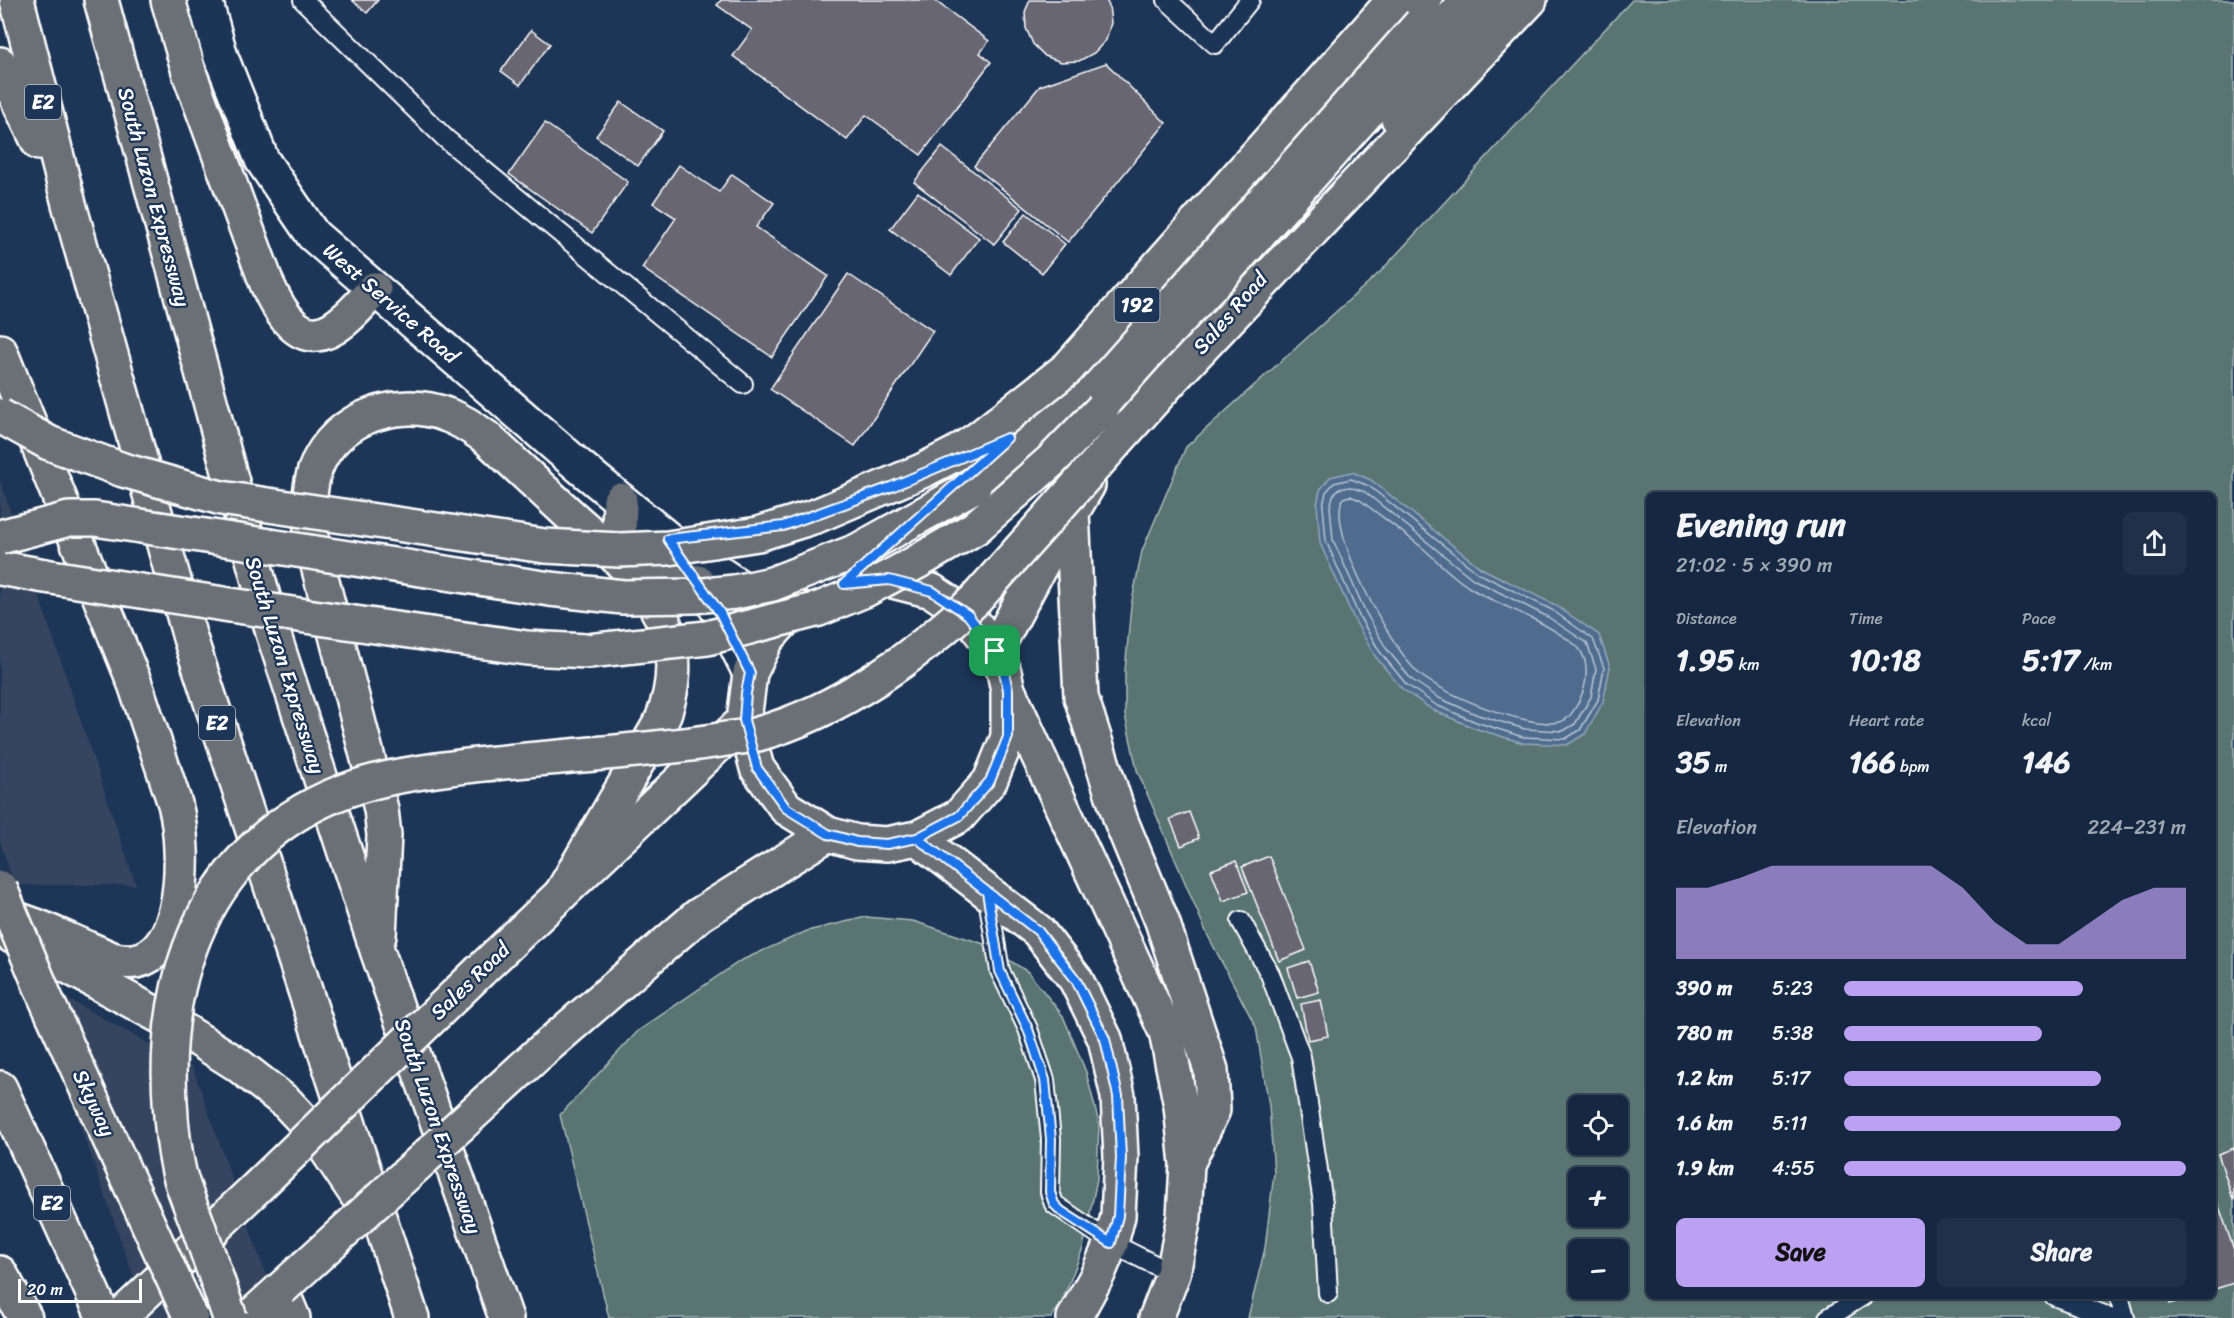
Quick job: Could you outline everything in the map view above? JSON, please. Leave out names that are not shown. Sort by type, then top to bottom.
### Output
[{"type":"main road","name":"E2","points":[[17,0],[69,204],[190,638],[412,1318]]},
{"type":"main road","name":"South Luzon Expressway","points":[[101,0],[273,633],[378,953],[506,1318]]},
{"type":"main road","points":[[168,0],[190,75],[267,284],[282,315],[300,330],[318,334],[327,332],[345,322],[374,289]]},
{"type":"main road","name":"West Service Road","points":[[205,0],[220,57],[262,160],[313,235],[668,539],[743,589],[791,610]]},
{"type":"main road","points":[[0,416],[49,443],[123,471],[221,498],[312,513],[545,546],[609,550],[668,548],[758,534],[816,516],[924,471],[955,454],[1006,418],[1068,369],[1394,0]]},
{"type":"main road","name":"192","points":[[844,584],[1072,379],[1403,0]]},
{"type":"main road","points":[[0,537],[69,519],[95,519],[550,589],[623,597],[694,596],[735,592],[772,584],[857,551],[974,486],[1032,442],[1094,381],[1425,0]]},
{"type":"main road","points":[[0,568],[230,605],[527,648],[588,651],[707,638],[819,609],[865,590],[975,528],[1051,461],[1102,409],[1468,0]]},
{"type":"main road","name":"Sales Road","points":[[995,651],[1038,570],[1100,464],[1502,0]]},
{"type":"main road","points":[[230,1318],[179,1172],[171,1117],[168,1059],[174,1005],[195,932],[220,886],[257,844],[274,830],[315,805],[343,793],[385,780],[460,766],[681,746],[758,734],[847,696],[891,669],[953,622],[976,599],[1173,378],[1530,0]]},
{"type":"main road","name":"E2","points":[[0,64],[69,204]]},
{"type":"main road","points":[[0,351],[135,684],[175,804],[182,850],[179,893],[169,930],[157,950],[140,961],[123,962],[112,959],[39,927],[0,914]]},
{"type":"main road","points":[[378,953],[384,835],[381,809],[309,526],[312,480],[329,444],[363,418],[384,410],[415,409],[446,414],[468,424],[487,438],[625,567],[649,596],[667,631],[673,677],[669,702],[650,743],[561,894]]},
{"type":"main road","points":[[668,539],[783,526],[891,487],[1007,438]]},
{"type":"main road","points":[[620,500],[625,567]]},
{"type":"main road","points":[[1072,512],[1081,697],[1121,821],[1162,921],[1211,1070],[1213,1110],[1187,1164]]},
{"type":"main road","name":"West Service Road","points":[[668,539],[720,613],[750,673]]},
{"type":"main road","points":[[625,567],[698,582]]},
{"type":"main road","name":"192","points":[[889,580],[932,591],[968,615],[995,651],[1004,672],[1008,690],[1008,737],[990,781],[959,816],[917,838],[887,844],[857,842],[828,834],[786,808],[757,768],[744,720],[750,673],[767,639],[791,610],[816,594],[844,584],[889,580]]},
{"type":"main road","points":[[1008,690],[1166,1032],[1181,1106],[1187,1164],[1184,1217],[1173,1274],[1156,1318]]},
{"type":"main road","name":"Sales Road","points":[[119,1318],[744,720]]},
{"type":"main road","points":[[249,1318],[287,1303],[537,1055],[699,915],[828,834]]},
{"type":"main road","points":[[917,838],[1038,931],[1076,980],[1105,1039],[1118,1096],[1121,1157],[1118,1216],[1111,1243],[1098,1274],[1074,1318]]},
{"type":"main road","name":"Skyway","points":[[0,888],[45,997],[191,1318]]},
{"type":"main road","points":[[0,930],[204,1041],[286,1103],[320,1140],[384,1236]]},
{"type":"main road","name":"E2","points":[[0,1088],[104,1318]]},
{"type":"main road","points":[[0,1273],[25,1318]]},
{"type":"lane","points":[[303,0],[446,139],[743,384]]},
{"type":"lane","points":[[1167,0],[1215,44],[1250,0]]},
{"type":"lane","points":[[987,892],[1000,971],[1028,1029],[1045,1080],[1051,1139],[1050,1192],[1054,1204],[1061,1211],[1111,1243],[1173,1274]]},
{"type":"lane","points":[[1240,921],[1270,974],[1301,1057],[1323,1203],[1328,1293]]},
{"type":"lane","points":[[1828,1318],[1858,1299]]},
{"type":"lane","points":[[2062,1299],[2112,1318]]},
{"type":"lane","points":[[2120,1299],[2125,1318]]},
{"type":"shaded area","points":[[0,480],[136,885],[14,885],[0,841]]},
{"type":"shaded area","points":[[28,977],[193,1068],[281,1318],[148,1318]]},
{"type":"green space","points":[[1632,0],[2234,0],[2234,1318],[1248,1318],[1265,1248],[1274,1173],[1269,1106],[1256,1027],[1207,934],[1137,770],[1125,715],[1125,671],[1131,606],[1142,551],[1186,447],[1380,272]]},
{"type":"green space","points":[[866,917],[913,921],[984,944],[1028,972],[1063,1016],[1086,1072],[1099,1123],[1097,1179],[1083,1248],[1061,1304],[1051,1318],[609,1318],[560,1115],[638,1031],[740,961],[807,931]]},
{"type":"water","points":[[1352,472],[1371,480],[1481,568],[1555,605],[1599,635],[1610,667],[1603,702],[1585,734],[1567,745],[1523,743],[1474,728],[1433,710],[1402,689],[1375,656],[1354,619],[1320,543],[1317,505],[1320,490],[1330,477]]},
{"type":"building","points":[[352,0],[378,0],[367,13]]},
{"type":"building","points":[[721,0],[934,0],[989,41],[980,53],[991,62],[921,155],[866,115],[847,140],[733,56],[752,30],[717,5]]},
{"type":"building","points":[[1030,0],[1106,0],[1111,23],[1106,40],[1094,53],[1079,61],[1061,62],[1045,56],[1033,44],[1026,28],[1025,12]]},
{"type":"building","points":[[531,30],[550,44],[520,85],[501,71]]},
{"type":"building","points":[[1106,63],[1166,123],[1068,242],[974,166],[1040,86]]},
{"type":"building","points":[[621,102],[663,131],[638,166],[596,136]]},
{"type":"building","points":[[545,123],[628,182],[592,233],[509,174]]},
{"type":"building","points":[[942,147],[1022,209],[994,244],[914,182]]},
{"type":"building","points":[[679,165],[719,192],[732,174],[774,203],[756,227],[828,276],[772,357],[642,268],[676,218],[653,203]]},
{"type":"building","points":[[918,192],[979,238],[951,275],[890,229]]},
{"type":"building","points":[[1026,213],[1065,244],[1042,273],[1003,242]]},
{"type":"building","points":[[848,274],[933,331],[855,446],[770,389]]},
{"type":"building","points":[[1189,812],[1199,838],[1181,846],[1170,819]]},
{"type":"building","points":[[1269,856],[1306,950],[1279,961],[1242,867]]},
{"type":"building","points":[[1236,861],[1248,892],[1223,901],[1211,870]]},
{"type":"building","points":[[1309,961],[1319,992],[1297,998],[1288,968]]},
{"type":"building","points":[[1321,1000],[1328,1036],[1308,1040],[1301,1004]]},
{"type":"building","points":[[2234,1148],[2234,1199],[2233,1199],[2218,1154]]},
{"type":"building","points":[[2216,1198],[2234,1250],[2234,1283],[2216,1289]]},
{"type":"building","points":[[2168,1299],[2186,1299],[2170,1304]]},
{"type":"route","points":[[995,651],[968,615],[932,591],[889,580],[844,584],[1007,438],[891,487],[783,526],[668,539],[720,613],[750,673],[744,720],[757,768],[786,808],[828,834],[857,842],[887,844],[917,838],[1038,931],[1076,980],[1105,1039],[1118,1096],[1121,1157],[1118,1216],[1111,1243],[1061,1211],[1054,1204],[1050,1192],[1051,1139],[1045,1080],[1028,1029],[1000,971],[987,892],[917,838],[959,816],[990,781],[1008,737],[1008,690],[1004,672],[995,651]]}]
